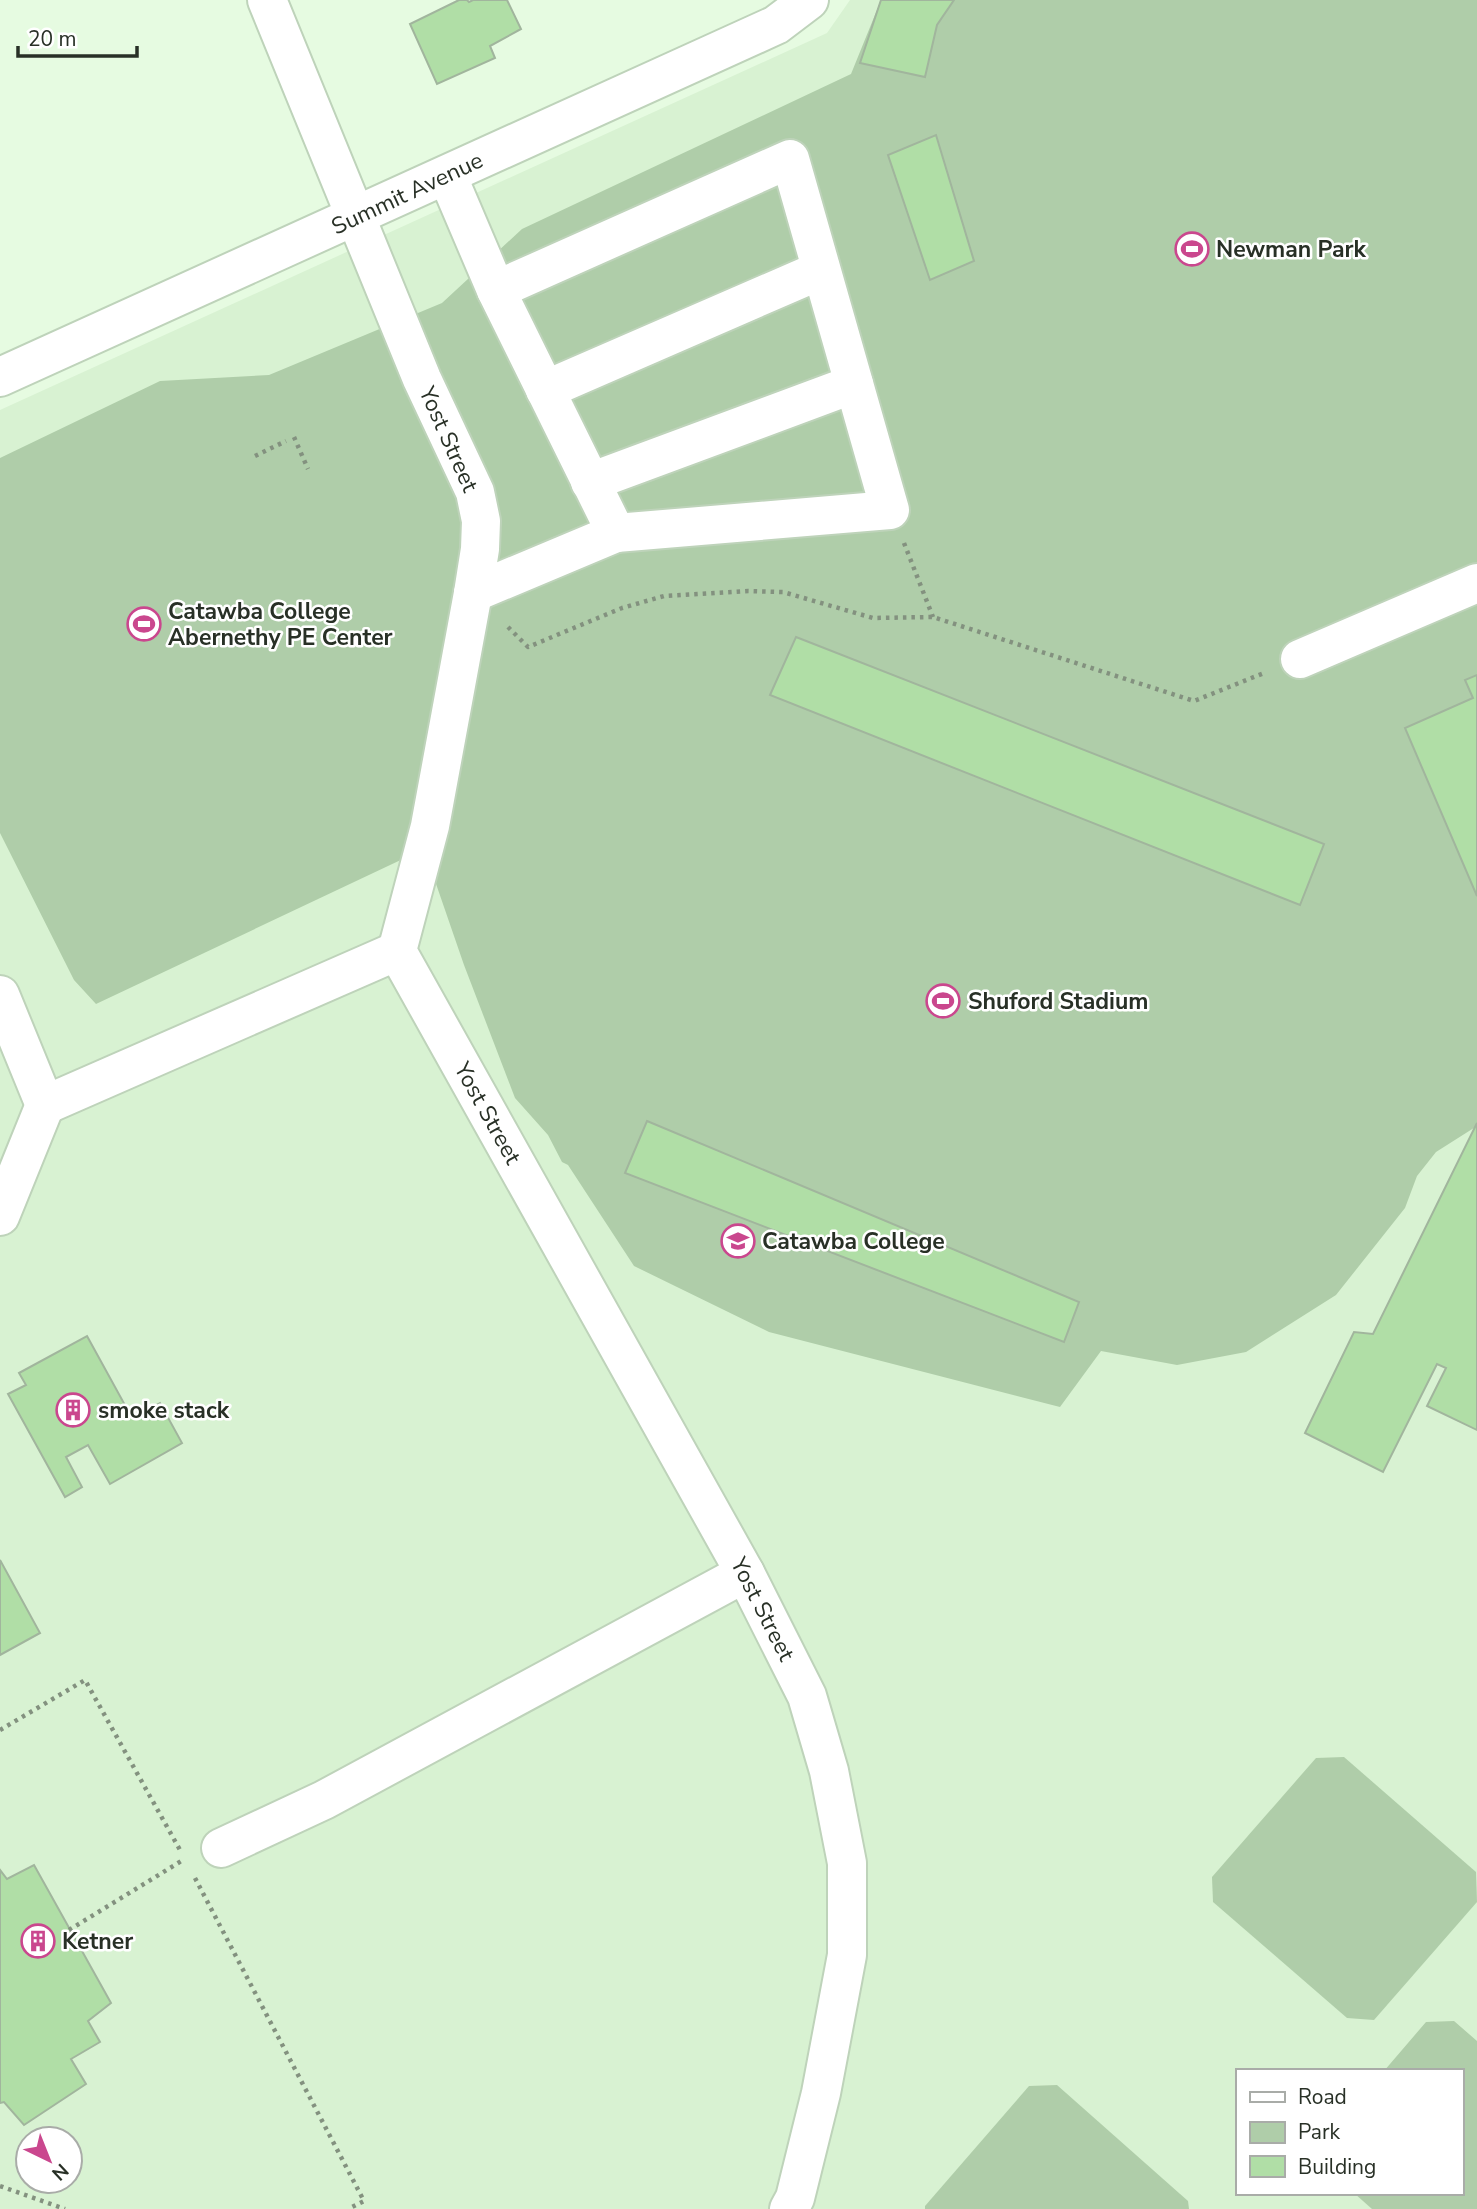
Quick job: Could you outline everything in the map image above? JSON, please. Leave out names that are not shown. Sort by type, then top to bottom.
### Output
[{"type":"street","name":"Yost Street","points":[[267,0],[422,379],[475,492],[481,521],[480,550],[473,593],[430,826],[397,951],[745,1573],[807,1696],[829,1771],[847,1863],[847,1955],[821,2093],[795,2198],[789,2209]]},
{"type":"street","name":"Summit Avenue","points":[[0,377],[776,25],[809,0]]},
{"type":"street","points":[[473,593],[616,533],[890,510],[790,159],[496,290]]},
{"type":"street","points":[[447,175],[496,290],[616,533]]},
{"type":"street","points":[[545,390],[821,270]]},
{"type":"street","points":[[590,482],[854,384]]},
{"type":"street","points":[[1300,659],[1477,583]]},
{"type":"street","points":[[0,1216],[45,1105],[397,951]]},
{"type":"street","points":[[0,995],[45,1105]]},
{"type":"street","points":[[221,1848],[336,1794],[745,1573]]},
{"type":"path","points":[[294,438],[308,468]]},
{"type":"path","points":[[255,456],[286,441]]},
{"type":"path","points":[[890,510],[933,617]]},
{"type":"path","points":[[473,593],[528,647],[622,608],[664,596],[704,592],[783,592],[873,618],[933,617],[1194,701],[1300,659]]},
{"type":"path","points":[[0,1730],[85,1680],[185,1859],[69,1930]]},
{"type":"path","points":[[191,1871],[363,2201],[348,2209]]},
{"type":"path","points":[[0,2186],[65,2209]]},
{"type":"shaded area","name":"Catawba College","points":[[850,0],[1477,0],[1477,2209],[0,2209],[0,410],[827,33]]},
{"type":"green space","points":[[881,0],[1477,0],[1477,1126],[1436,1152],[1417,1176],[1405,1208],[1336,1295],[1246,1352],[1177,1365],[1101,1351],[1060,1407],[769,1332],[634,1266],[568,1165],[562,1162],[548,1135],[515,1098],[464,965],[424,849],[96,1004],[74,980],[0,833],[0,458],[160,381],[269,375],[442,303],[522,229],[851,74]]},
{"type":"green space","points":[[1344,1757],[1476,1872],[1477,1902],[1374,2020],[1347,2018],[1213,1902],[1212,1877],[1316,1758]]},
{"type":"green space","points":[[1454,2021],[1477,2041],[1477,2209],[1372,2209],[1356,2195],[1463,2195],[1463,2069],[1386,2069],[1426,2022]]},
{"type":"green space","points":[[1057,2085],[1188,2201],[1189,2209],[925,2209],[1029,2086]]},
{"type":"building","points":[[459,0],[507,0],[521,29],[490,46],[495,58],[437,84],[410,24]]},
{"type":"building","points":[[881,0],[954,0],[937,25],[925,77],[860,63]]},
{"type":"building","points":[[936,135],[974,261],[930,280],[888,155]]},
{"type":"building","points":[[796,637],[1324,844],[1300,905],[770,695]]},
{"type":"building","points":[[1477,675],[1477,896],[1405,728],[1473,698],[1465,680]]},
{"type":"building","points":[[647,1121],[1079,1302],[1064,1342],[625,1173]]},
{"type":"building","points":[[1477,1123],[1477,1430],[1427,1406],[1446,1368],[1437,1364],[1383,1472],[1305,1433],[1354,1332],[1373,1334]]},
{"type":"building","name":"smoke stack","points":[[87,1336],[132,1418],[160,1403],[182,1443],[110,1484],[88,1445],[66,1457],[82,1487],[65,1497],[8,1394],[26,1385],[19,1373]]},
{"type":"building","points":[[0,1560],[40,1633],[0,1655]]},
{"type":"building","name":"Ketner","points":[[34,1865],[111,2003],[88,2021],[100,2042],[71,2059],[86,2084],[24,2125],[4,2102],[0,2103],[0,1870],[7,1879]]},
{"type":"place","name":"Newman Park","points":[[1192,249]]},
{"type":"place","name":"Catawba College Abernethy PE Center","points":[[144,624]]},
{"type":"place","name":"Shuford Stadium","points":[[943,1001]]},
{"type":"place","name":"Catawba College","points":[[738,1241]]},
{"type":"place","name":"smoke stack","points":[[73,1410]]},
{"type":"place","name":"Ketner","points":[[38,1941]]}]
